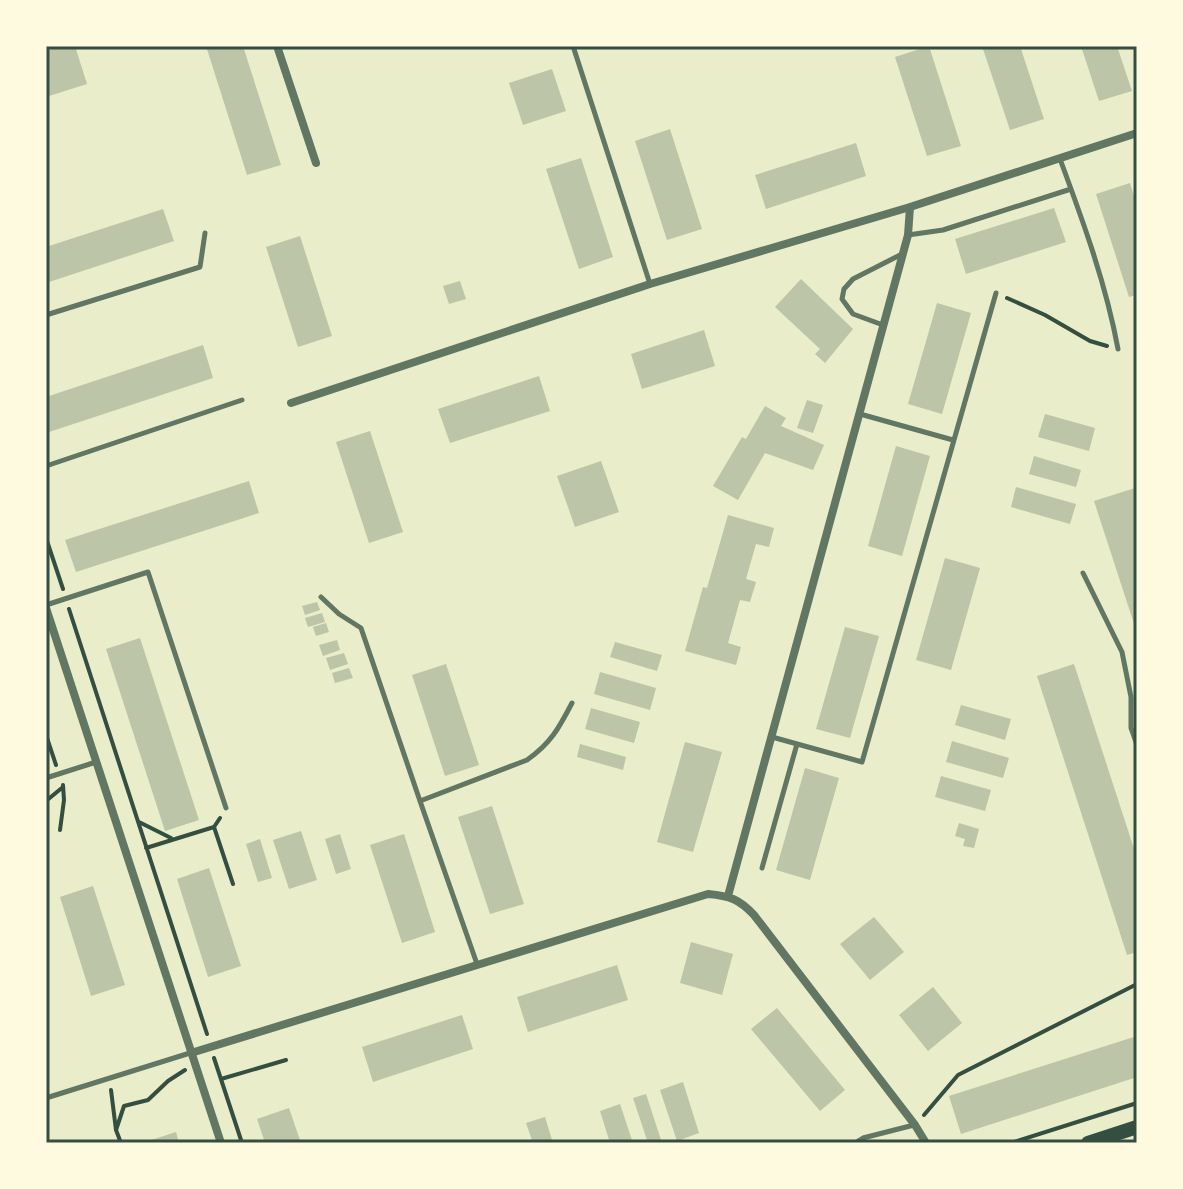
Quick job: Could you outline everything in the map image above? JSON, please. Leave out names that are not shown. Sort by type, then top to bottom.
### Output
[{"type":"main road","points":[[1088,1143],[1137,1127]]},
{"type":"street","points":[[277,46],[316,163]]},
{"type":"street","points":[[291,403],[650,284],[910,207],[1137,133]]},
{"type":"street","points":[[728,896],[908,235],[910,207]]},
{"type":"street","points":[[46,607],[221,1143]]},
{"type":"street","points":[[191,1053],[708,894],[728,896],[744,904],[754,915],[926,1143]]},
{"type":"lane","points":[[573,46],[650,284]]},
{"type":"lane","points":[[1059,158],[1112,316],[1118,349]]},
{"type":"lane","points":[[908,235],[943,230],[1071,189]]},
{"type":"lane","points":[[46,315],[200,267],[205,233]]},
{"type":"lane","points":[[883,325],[853,314],[842,299],[844,289],[853,279],[902,254]]},
{"type":"lane","points":[[772,737],[862,762],[996,293]]},
{"type":"lane","points":[[46,466],[242,400]]},
{"type":"lane","points":[[859,414],[953,440]]},
{"type":"lane","points":[[46,607],[148,572],[226,808]]},
{"type":"lane","points":[[1083,573],[1122,652],[1134,696],[1131,728],[1137,745]]},
{"type":"lane","points":[[321,597],[339,614],[361,628],[477,964]]},
{"type":"lane","points":[[420,801],[527,760],[557,732],[572,703]]},
{"type":"lane","points":[[762,868],[797,744]]},
{"type":"lane","points":[[46,778],[96,762]]},
{"type":"lane","points":[[46,1098],[191,1053]]},
{"type":"lane","points":[[855,1143],[863,1138],[915,1125]]},
{"type":"path","points":[[996,293],[1045,315],[1090,341],[1118,349]]},
{"type":"path","points":[[46,538],[242,1143]]},
{"type":"path","points":[[46,801],[63,787]]},
{"type":"path","points":[[146,848],[214,827],[226,808]]},
{"type":"path","points":[[138,822],[173,839]]},
{"type":"path","points":[[214,827],[233,884]]},
{"type":"path","points":[[915,1125],[958,1075],[1137,984]]},
{"type":"path","points":[[221,1079],[286,1060]]},
{"type":"path","points":[[116,1130],[124,1106],[148,1100],[168,1081],[195,1064]]},
{"type":"path","points":[[110,1078],[116,1130],[121,1143]]},
{"type":"path","points":[[1011,1143],[1137,1103]]},
{"type":"building","points":[[75,46],[87,84],[46,97],[46,51]]},
{"type":"building","points":[[206,46],[243,46],[281,165],[247,175]]},
{"type":"building","points":[[929,46],[961,146],[927,156],[895,57]]},
{"type":"building","points":[[982,46],[1020,46],[1044,119],[1010,130]]},
{"type":"building","points":[[1081,46],[1117,46],[1132,91],[1099,101]]},
{"type":"building","points":[[552,69],[566,111],[523,125],[509,83]]},
{"type":"building","points":[[670,129],[702,229],[667,240],[635,141]]},
{"type":"building","points":[[856,143],[866,176],[766,209],[755,175]]},
{"type":"building","points":[[581,158],[613,257],[579,269],[546,169]]},
{"type":"building","points":[[1130,183],[1137,206],[1137,295],[1129,297],[1096,194]]},
{"type":"building","points":[[1054,208],[1066,242],[966,274],[955,239]]},
{"type":"building","points":[[163,209],[174,241],[46,283],[46,247]]},
{"type":"building","points":[[300,236],[332,336],[298,347],[266,247]]},
{"type":"building","points":[[801,279],[853,329],[825,363],[815,354],[820,349],[775,307]]},
{"type":"building","points":[[460,281],[466,299],[449,304],[443,286]]},
{"type":"building","points":[[937,303],[971,313],[942,414],[908,404]]},
{"type":"building","points":[[704,330],[715,366],[642,389],[631,354]]},
{"type":"building","points":[[203,345],[213,378],[46,433],[46,397]]},
{"type":"building","points":[[539,376],[550,411],[450,443],[438,409]]},
{"type":"building","points":[[807,400],[823,405],[813,433],[797,428]]},
{"type":"building","points":[[765,406],[786,418],[781,426],[824,445],[813,470],[765,453],[738,500],[713,486]]},
{"type":"building","points":[[1045,414],[1095,428],[1089,451],[1038,437]]},
{"type":"building","points":[[370,431],[403,532],[369,543],[336,442]]},
{"type":"building","points":[[896,446],[930,456],[902,556],[868,546]]},
{"type":"building","points":[[1034,456],[1081,470],[1076,487],[1029,474]]},
{"type":"building","points":[[601,461],[619,512],[575,527],[557,476]]},
{"type":"building","points":[[249,481],[259,513],[76,572],[65,540]]},
{"type":"building","points":[[1016,487],[1076,504],[1070,524],[1011,507]]},
{"type":"building","points":[[1135,488],[1137,495],[1136,630],[1094,501]]},
{"type":"building","points":[[728,515],[774,528],[769,547],[756,544],[746,579],[756,582],[750,602],[740,600],[728,643],[741,647],[736,665],[685,651]]},
{"type":"building","points":[[945,558],[980,568],[951,670],[916,660]]},
{"type":"building","points":[[317,602],[320,610],[305,615],[302,606]]},
{"type":"building","points":[[322,613],[325,622],[308,627],[305,618]]},
{"type":"building","points":[[326,623],[329,632],[316,636],[313,627]]},
{"type":"building","points":[[845,627],[879,636],[850,738],[816,729]]},
{"type":"building","points":[[140,638],[199,820],[165,831],[106,649]]},
{"type":"building","points":[[337,640],[340,650],[323,656],[319,645]]},
{"type":"building","points":[[615,642],[662,655],[657,671],[610,657]]},
{"type":"building","points":[[344,653],[348,664],[330,670],[326,658]]},
{"type":"building","points":[[446,664],[479,765],[445,776],[412,675]]},
{"type":"building","points":[[1074,664],[1137,858],[1137,952],[1127,955],[1037,676]]},
{"type":"building","points":[[349,668],[353,678],[335,683],[332,673]]},
{"type":"building","points":[[600,672],[656,688],[650,710],[594,694]]},
{"type":"building","points":[[961,705],[1011,719],[1005,740],[955,725]]},
{"type":"building","points":[[591,708],[640,722],[634,743],[585,729]]},
{"type":"building","points":[[952,741],[1009,758],[1003,778],[946,762]]},
{"type":"building","points":[[685,742],[722,752],[693,852],[657,842]]},
{"type":"building","points":[[580,744],[626,757],[623,770],[577,757]]},
{"type":"building","points":[[805,768],[839,778],[810,880],[776,870]]},
{"type":"building","points":[[941,776],[991,790],[985,811],[935,797]]},
{"type":"building","points":[[492,806],[524,904],[490,914],[458,817]]},
{"type":"building","points":[[959,823],[979,829],[974,848],[963,846],[965,839],[955,836]]},
{"type":"building","points":[[301,831],[317,880],[289,889],[273,840]]},
{"type":"building","points":[[340,834],[351,869],[336,874],[325,839]]},
{"type":"building","points":[[404,834],[435,932],[402,943],[370,845]]},
{"type":"building","points":[[260,839],[272,878],[258,882],[246,844]]},
{"type":"building","points":[[209,868],[241,966],[208,977],[177,879]]},
{"type":"building","points":[[93,886],[125,985],[91,996],[60,897]]},
{"type":"building","points":[[874,917],[904,952],[870,980],[840,944]]},
{"type":"building","points":[[691,942],[733,954],[722,995],[680,983]]},
{"type":"building","points":[[617,965],[628,1000],[528,1032],[517,997]]},
{"type":"building","points":[[933,987],[962,1023],[928,1051],[899,1015]]},
{"type":"building","points":[[777,1008],[845,1090],[820,1111],[751,1029]]},
{"type":"building","points":[[462,1015],[473,1049],[373,1082],[362,1047]]},
{"type":"building","points":[[1137,1036],[1137,1077],[961,1134],[949,1096]]},
{"type":"building","points":[[683,1082],[699,1133],[677,1141],[660,1090]]},
{"type":"building","points":[[646,1094],[662,1143],[648,1143],[633,1098]]},
{"type":"building","points":[[620,1104],[633,1143],[610,1143],[600,1111]]},
{"type":"building","points":[[289,1108],[301,1143],[265,1143],[257,1119]]},
{"type":"building","points":[[545,1117],[553,1143],[533,1143],[526,1123]]},
{"type":"building","points":[[176,1132],[179,1143],[145,1143],[145,1142]]}]
